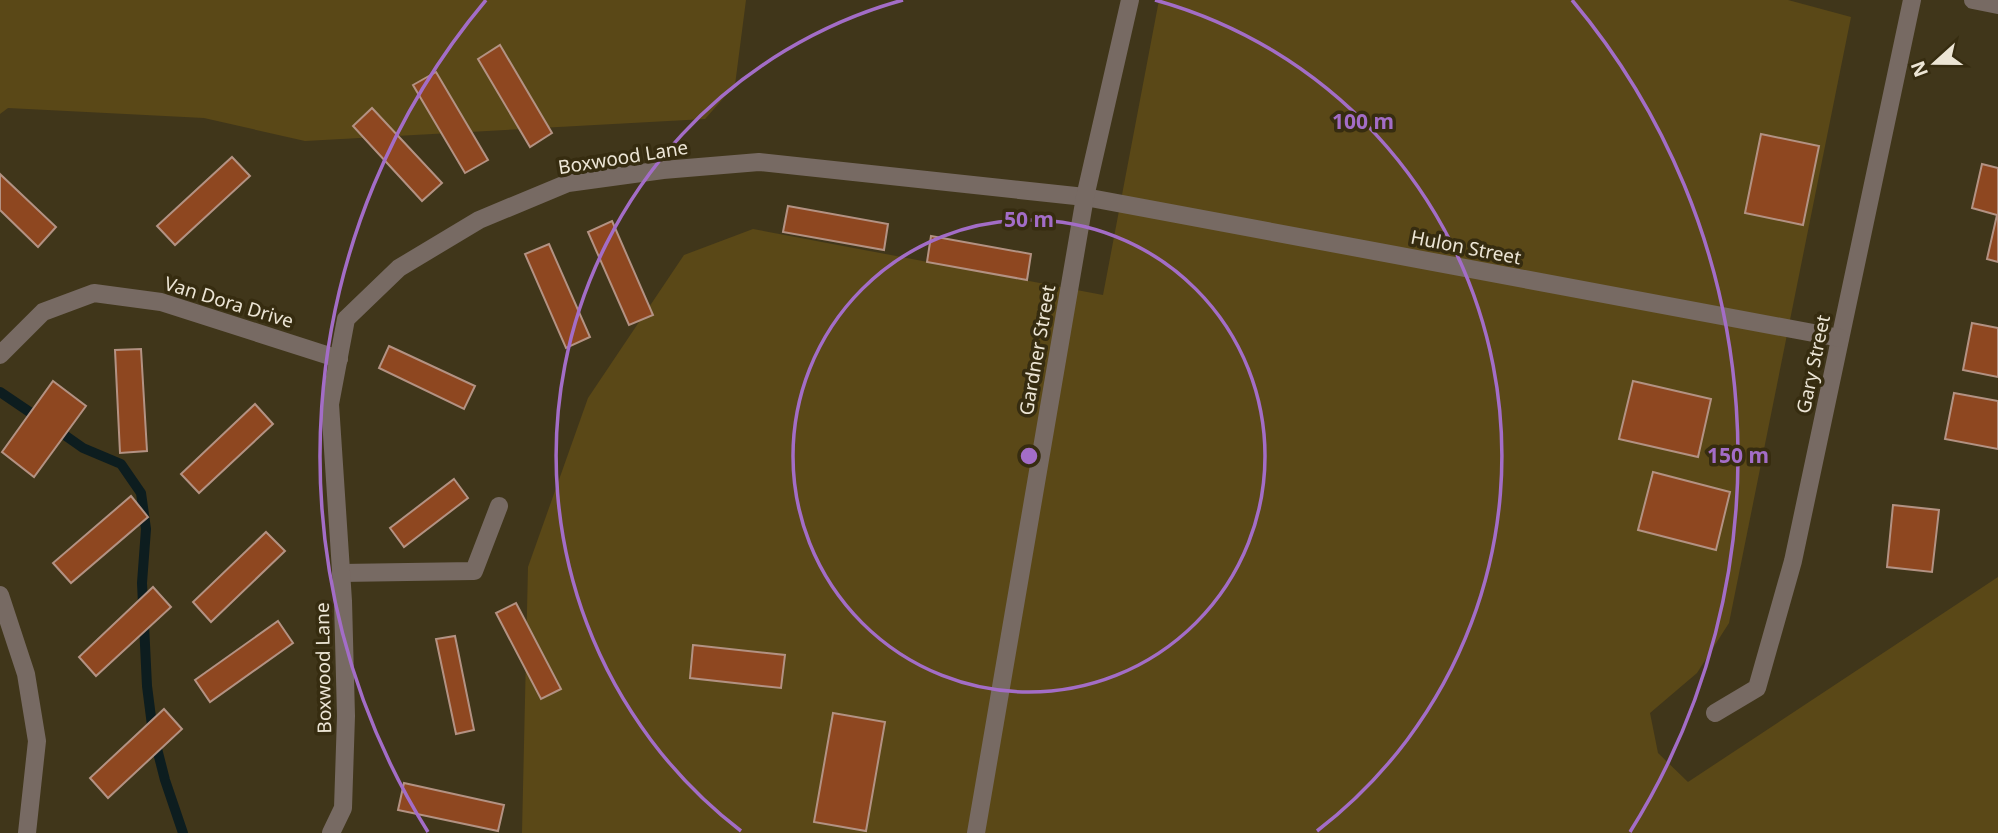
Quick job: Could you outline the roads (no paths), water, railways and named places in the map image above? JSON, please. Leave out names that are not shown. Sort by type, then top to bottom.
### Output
[{"type":"street","name":"Gardner Street","points":[[976,833],[1085,197],[1130,0]]},
{"type":"street","name":"Gary Street","points":[[1715,713],[1757,688],[1793,561],[1912,0]]},
{"type":"street","points":[[1973,0],[1998,5]]},
{"type":"street","name":"Boxwood Lane","points":[[331,833],[343,808],[346,716],[341,573],[330,404],[346,319],[399,268],[480,220],[568,183],[663,170],[759,162],[1085,197]]},
{"type":"street","name":"Hulon Street","points":[[1085,197],[1840,338]]},
{"type":"street","name":"Van Dora Drive","points":[[0,355],[43,312],[94,293],[161,302],[339,359]]},
{"type":"street","points":[[341,573],[474,571],[499,506]]},
{"type":"street","points":[[0,595],[26,674],[37,741],[27,833]]},
{"type":"waterway","points":[[0,392],[40,419]]},
{"type":"waterway","points":[[56,429],[83,448],[121,464],[141,493],[146,529],[142,583],[147,686],[153,733],[183,833]]}]
